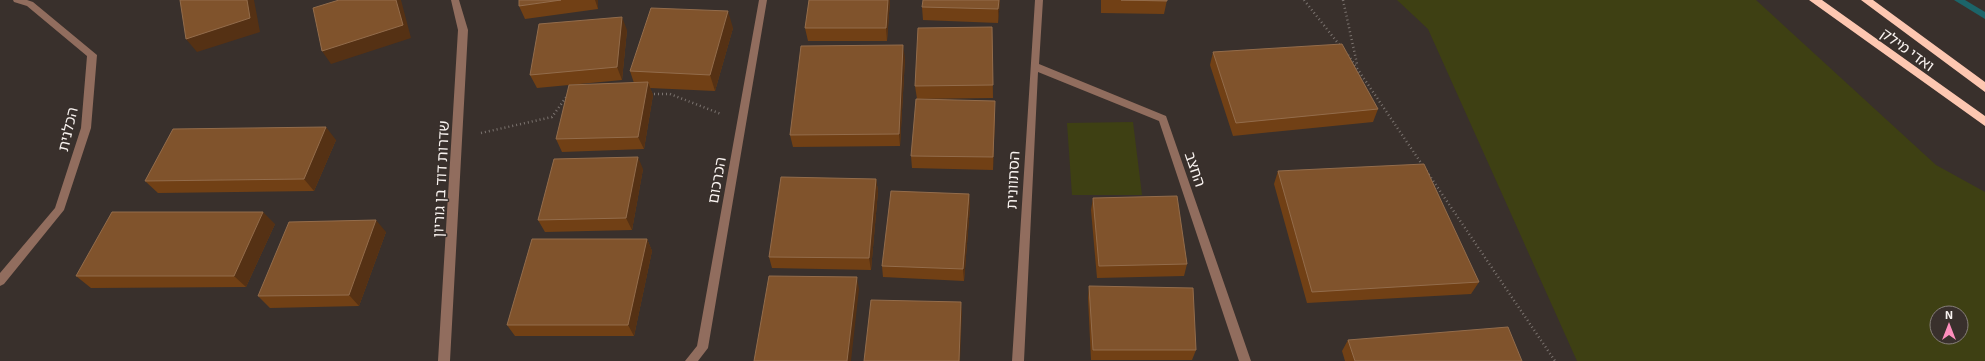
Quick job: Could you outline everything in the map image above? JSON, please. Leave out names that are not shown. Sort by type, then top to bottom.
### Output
[{"type":"highway","name":"ואדי מילק","points":[[1814,0],[1985,122]]},
{"type":"highway","name":"ואדי מילק","points":[[1866,0],[1985,88]]},
{"type":"street","name":"הכלנית","points":[[0,281],[59,210],[86,128],[92,55],[30,4],[17,0]]},
{"type":"street","name":"שדרות דוד בן גוריון","points":[[444,361],[463,30],[456,0]]},
{"type":"street","name":"הכרכום","points":[[691,361],[702,348],[763,0]]},
{"type":"street","name":"הסתוונית","points":[[1018,361],[1039,0]]},
{"type":"street","name":"החצב","points":[[1034,66],[1163,119],[1245,361]]},
{"type":"path","points":[[1304,0],[1342,48]]},
{"type":"path","points":[[1343,0],[1357,66]]},
{"type":"path","points":[[1347,54],[1357,66],[1555,361]]},
{"type":"path","points":[[457,138],[552,117],[570,92]]},
{"type":"path","points":[[647,94],[670,94],[741,122]]},
{"type":"shaded area","points":[[1397,0],[1756,0],[1936,165],[1985,192],[1985,361],[1577,361],[1428,29]]},
{"type":"shaded area","points":[[1133,122],[1142,195],[1072,195],[1067,123]]},
{"type":"building","points":[[180,0],[247,0],[250,18],[186,39]]},
{"type":"building","points":[[339,0],[396,0],[403,25],[322,51],[313,8]]},
{"type":"building","points":[[519,0],[561,0],[519,6]]},
{"type":"building","points":[[809,0],[888,0],[886,28],[805,28]]},
{"type":"building","points":[[923,0],[999,0],[998,9],[922,7]]},
{"type":"building","points":[[1121,0],[1167,0],[1167,1]]},
{"type":"building","points":[[651,8],[728,11],[710,75],[630,71]]},
{"type":"building","points":[[622,17],[617,67],[530,75],[539,24]]},
{"type":"building","points":[[992,27],[993,85],[915,86],[918,28]]},
{"type":"building","points":[[1342,44],[1378,109],[1236,123],[1213,52]]},
{"type":"building","points":[[903,45],[899,134],[790,135],[801,46]]},
{"type":"building","points":[[648,82],[638,137],[556,139],[569,85]]},
{"type":"building","points":[[916,99],[995,101],[993,157],[911,156]]},
{"type":"building","points":[[326,127],[304,179],[145,181],[173,129]]},
{"type":"building","points":[[638,157],[626,218],[538,220],[554,159]]},
{"type":"building","points":[[1424,164],[1479,282],[1312,292],[1278,171]]},
{"type":"building","points":[[781,177],[876,179],[869,258],[769,257]]},
{"type":"building","points":[[891,191],[969,194],[963,269],[882,266]]},
{"type":"building","points":[[1177,196],[1187,264],[1099,266],[1093,198]]},
{"type":"building","points":[[112,212],[263,212],[234,276],[76,276]]},
{"type":"building","points":[[376,220],[349,295],[258,296],[289,222]]},
{"type":"building","points":[[532,239],[647,239],[628,325],[507,325]]},
{"type":"building","points":[[769,276],[857,277],[847,361],[754,361]]},
{"type":"building","points":[[1089,286],[1193,288],[1196,350],[1093,350]]},
{"type":"building","points":[[871,300],[961,302],[959,361],[864,361]]},
{"type":"building","points":[[1508,327],[1522,361],[1355,361],[1348,340]]},
{"type":"waterway","points":[[1958,0],[1985,16]]}]
